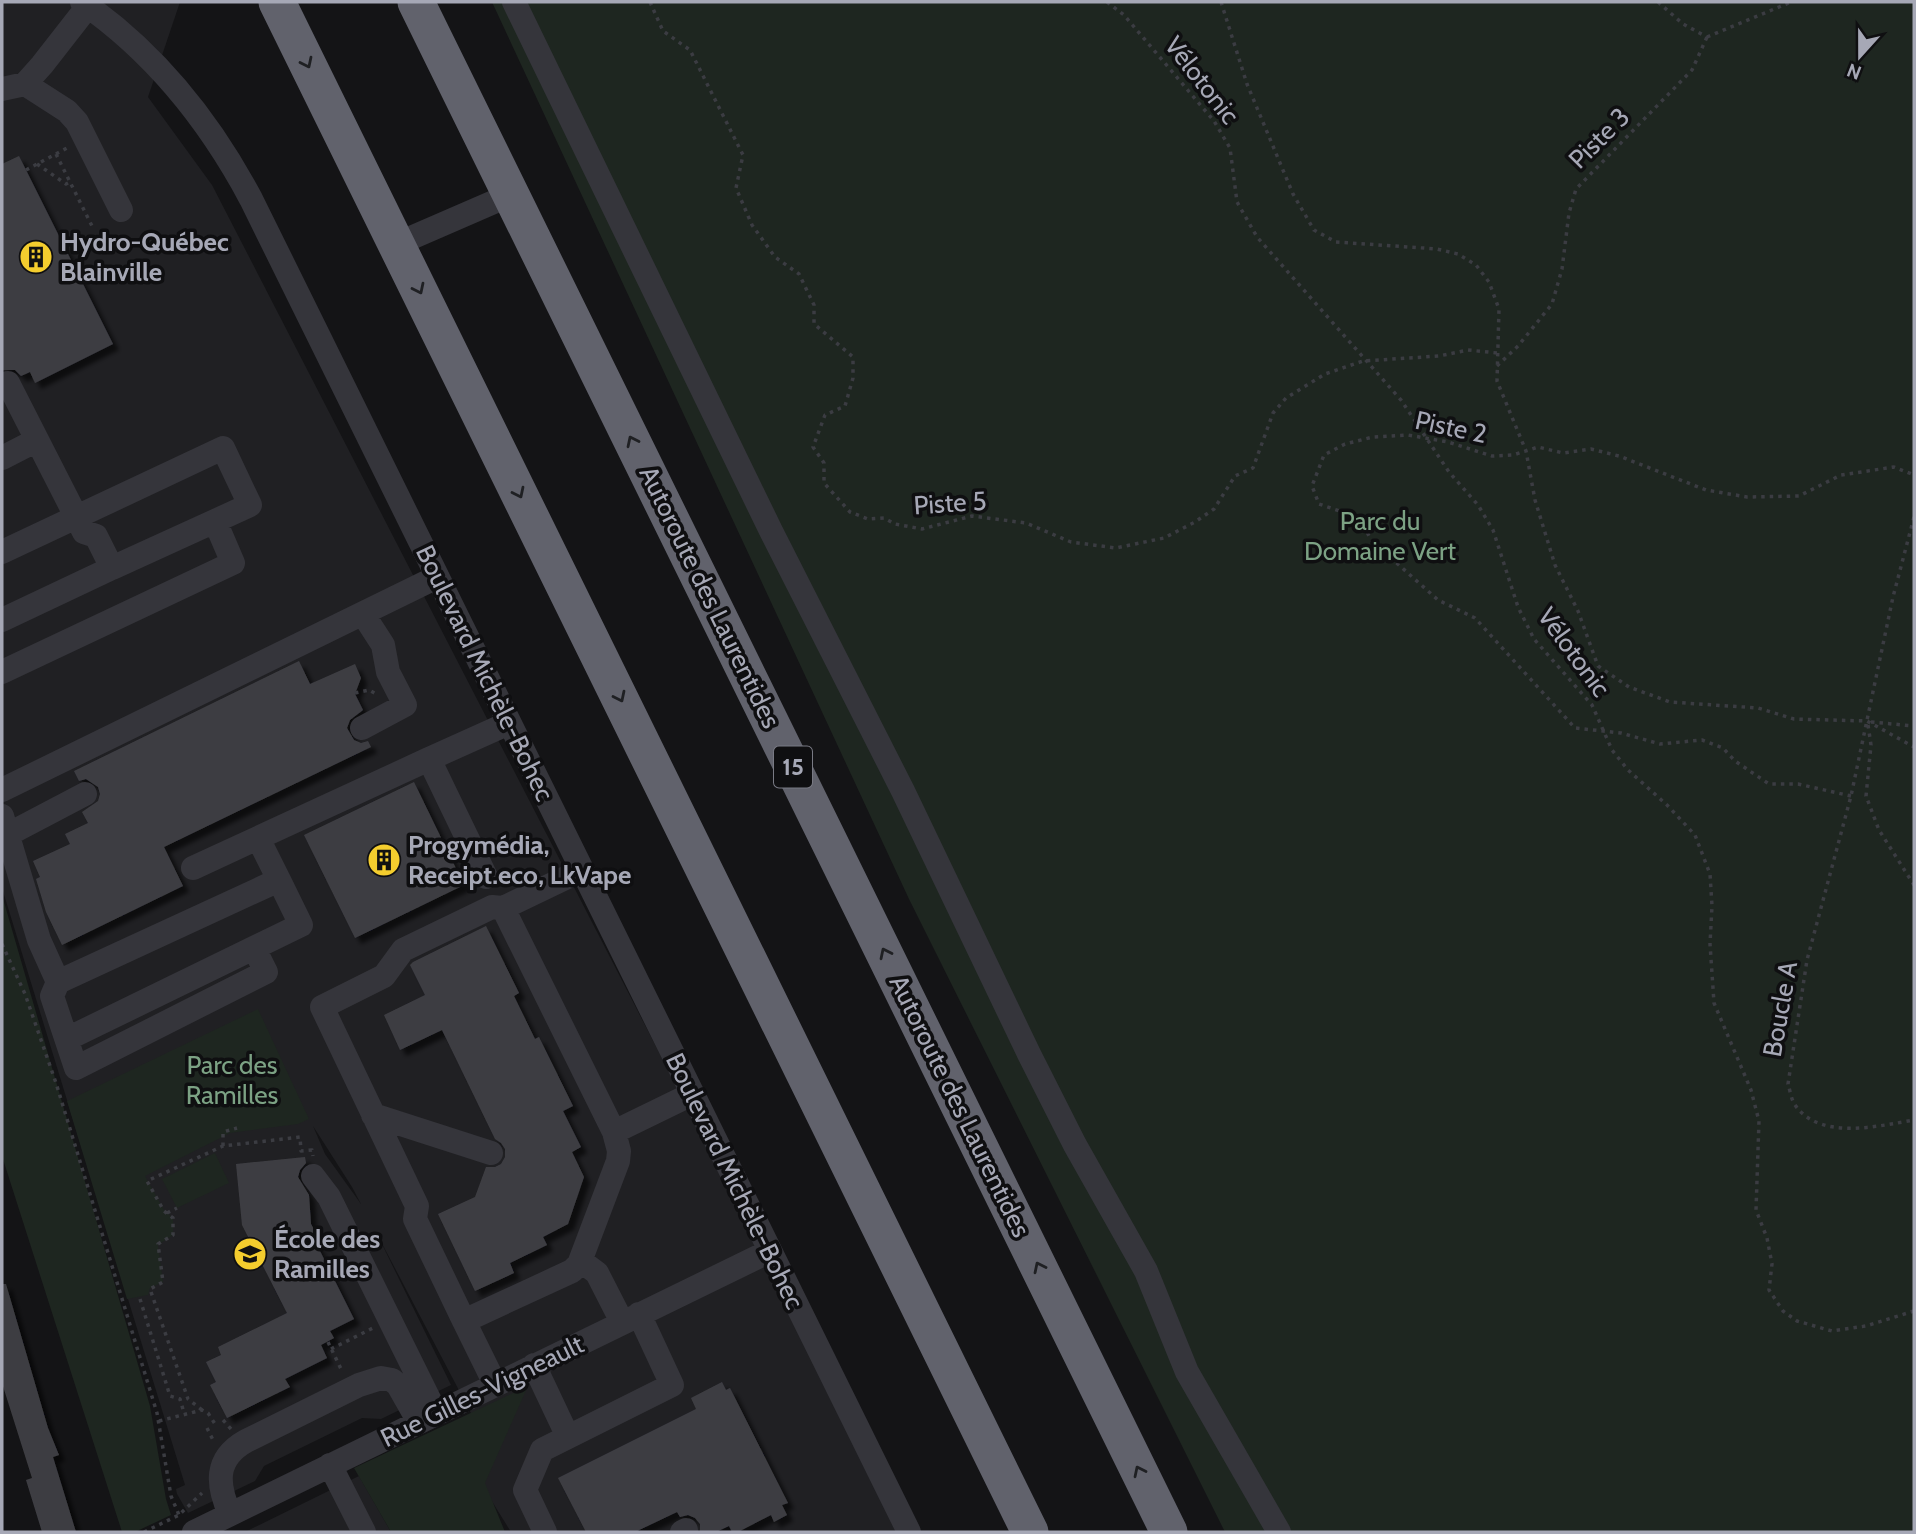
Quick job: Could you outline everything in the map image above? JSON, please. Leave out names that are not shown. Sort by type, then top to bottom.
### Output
[{"type":"highway","points":[[277,2],[1030,1532]]},
{"type":"highway","name":"Autoroute des Laurentides","points":[[416,2],[1169,1532]]},
{"type":"street","points":[[514,2],[771,531],[903,791],[1029,1054],[1075,1145],[1146,1270],[1187,1372],[1279,1532]]},
{"type":"street","points":[[85,4],[42,65],[13,86],[67,111],[77,122],[121,210]]},
{"type":"street","name":"Boulevard Michèle-Bohec","points":[[85,4],[135,45],[160,70],[192,107],[229,159],[275,246],[906,1531]]},
{"type":"street","points":[[397,244],[510,195]]},
{"type":"street","points":[[8,383],[84,532],[96,536],[111,568]]},
{"type":"street","points":[[2,458],[37,440]]},
{"type":"street","points":[[2,552],[223,448],[250,505],[2,620]]},
{"type":"street","points":[[2,672],[233,563],[215,521]]},
{"type":"street","points":[[2,790],[437,577]]},
{"type":"street","points":[[362,728],[405,705],[388,672],[383,645],[363,614]]},
{"type":"street","points":[[193,868],[509,723]]},
{"type":"street","points":[[429,759],[486,877]]},
{"type":"street","points":[[58,982],[39,940],[5,825],[85,794]]},
{"type":"street","points":[[258,838],[279,880],[301,925],[66,1039],[52,996],[58,982],[279,880]]},
{"type":"street","points":[[495,1384],[415,1219],[417,1206],[322,1007],[384,976],[403,950],[492,907],[503,908],[582,870]]},
{"type":"street","points":[[464,1321],[572,1271],[581,1261],[618,1161],[619,1151],[614,1132],[503,908]]},
{"type":"street","points":[[614,1132],[692,1094]]},
{"type":"street","points":[[373,1115],[491,1153]]},
{"type":"street","points":[[313,1165],[428,1418]]},
{"type":"street","name":"Rue Gilles-Vigneault","points":[[186,1524],[227,1521],[330,1465],[770,1251]]},
{"type":"street","points":[[545,1532],[525,1490],[542,1450],[672,1385],[630,1318],[597,1273],[581,1261]]},
{"type":"street","points":[[534,1365],[568,1437]]},
{"type":"street","points":[[227,1521],[220,1475],[227,1458],[238,1445],[359,1385],[381,1378],[392,1380],[428,1418]]},
{"type":"street","points":[[330,1465],[364,1532]]},
{"type":"path","name":"Piste 5","points":[[650,2],[663,32],[690,50],[743,155],[736,188],[752,225],[775,257],[799,274],[814,305],[814,324],[853,357],[853,378],[845,405],[825,415],[813,447],[824,463],[824,483],[850,512],[868,519],[884,518],[895,524],[922,529],[972,516],[1026,523],[1071,542],[1116,548],[1164,538],[1214,509],[1235,476],[1253,468],[1273,413],[1286,398],[1325,374],[1367,361],[1439,356],[1468,350],[1497,353]]},
{"type":"path","name":"Vélotonic","points":[[1107,2],[1124,15],[1214,121],[1230,148],[1237,202],[1258,237],[1401,400],[1449,471],[1478,505],[1493,530],[1518,607],[1534,639],[1592,705],[1612,750],[1628,770],[1695,835],[1710,874],[1713,906],[1710,944],[1714,1003],[1751,1090],[1759,1121],[1756,1210],[1767,1238],[1772,1264],[1769,1290],[1783,1311],[1797,1321],[1832,1331],[1866,1326],[1914,1311]]},
{"type":"path","points":[[1221,2],[1247,84],[1293,194],[1314,230],[1336,243],[1437,249],[1458,254],[1476,265],[1489,282],[1499,309],[1497,381],[1526,451],[1535,500],[1555,565],[1578,611],[1598,666],[1629,687],[1670,702],[1758,708],[1794,719],[1914,726]]},
{"type":"path","points":[[1658,2],[1683,24],[1707,37],[1791,2]]},
{"type":"path","name":"Piste 3","points":[[1497,366],[1518,346],[1552,304],[1562,269],[1569,213],[1576,189],[1692,70],[1707,37]]},
{"type":"path","points":[[26,170],[76,143]]},
{"type":"path","points":[[56,154],[93,228]]},
{"type":"path","points":[[37,164],[66,184],[69,182]]},
{"type":"path","name":"Piste 2","points":[[1851,796],[1798,784],[1769,784],[1735,761],[1723,748],[1702,740],[1660,744],[1621,733],[1576,728],[1475,618],[1438,600],[1371,540],[1360,518],[1319,504],[1312,485],[1324,455],[1345,444],[1373,437],[1408,435],[1448,442],[1492,456],[1538,447],[1563,453],[1591,449],[1619,456],[1706,490],[1747,497],[1799,496],[1841,475],[1894,467],[1914,475]]},
{"type":"path","points":[[1914,517],[1892,597],[1867,722],[1871,745],[1866,796],[1879,830],[1914,885]]},
{"type":"path","points":[[355,693],[369,690],[376,694]]},
{"type":"path","points":[[1867,722],[1914,747]]},
{"type":"path","name":"Boucle A","points":[[1867,722],[1851,796],[1807,960],[1788,1084],[1793,1103],[1807,1117],[1832,1127],[1868,1127],[1914,1120]]},
{"type":"path","points":[[2,944],[25,994],[56,1083],[158,1422],[171,1496],[186,1524]]},
{"type":"path","points":[[223,1146],[223,1132],[237,1128]]},
{"type":"path","points":[[215,1424],[208,1413],[188,1399],[150,1289],[163,1282],[158,1244],[173,1235],[173,1219],[148,1181],[223,1146],[300,1137],[301,1152],[312,1150],[313,1165]]},
{"type":"path","points":[[167,1213],[177,1208]]},
{"type":"path","points":[[140,1299],[170,1396],[180,1399],[187,1395]]},
{"type":"path","points":[[331,1349],[368,1330]]},
{"type":"path","points":[[328,1342],[345,1378]]},
{"type":"path","points":[[180,1399],[184,1413]]},
{"type":"path","points":[[158,1422],[202,1409]]},
{"type":"path","points":[[186,1524],[201,1493]]},
{"type":"path","points":[[144,1532],[186,1524]]},
{"type":"shaded area","points":[[2,2],[180,2],[148,97],[212,185],[763,1254],[896,1532],[511,1532],[475,1474],[474,1419],[376,1232],[451,1385],[381,1419],[362,1418],[264,1466],[255,1481],[188,1513],[177,1494],[176,1489],[185,1485],[2,888]],"holes":[[[313,1126],[361,1204],[325,1154]]]},
{"type":"shaded area","points":[[359,1476],[391,1532],[245,1532]]},
{"type":"green space","name":"Parc du Domaine Vert","points":[[492,2],[1914,2],[1914,1532],[1225,1532],[909,899]]},
{"type":"green space","points":[[2,895],[150,1406],[171,1515],[135,1532],[122,1532],[2,1156]]},
{"type":"green space","name":"Parc des Ramilles","points":[[258,1009],[309,1119],[298,1124],[230,1133],[145,1176],[164,1210],[173,1218],[173,1235],[158,1245],[163,1282],[150,1288],[148,1295],[127,1299],[67,1101]]},
{"type":"green space","points":[[215,1153],[229,1183],[177,1208],[162,1179]]},
{"type":"green space","points":[[528,1386],[485,1483],[505,1532],[391,1532],[354,1468]]},
{"type":"building","name":"Hydro-Québec Blainville","points":[[19,156],[113,344],[35,383],[30,372],[21,376],[15,370],[2,370],[2,164]]},
{"type":"building","points":[[299,661],[310,684],[355,664],[361,678],[355,694],[363,710],[350,720],[347,728],[354,740],[361,743],[368,741],[371,747],[164,847],[183,886],[62,945],[46,912],[36,879],[40,877],[33,861],[70,844],[65,834],[88,823],[82,812],[98,801],[100,794],[98,787],[86,779],[79,781],[74,771]]},
{"type":"building","name":"Progymédia, Receipt.eco, LkVape","points":[[414,782],[464,885],[355,938],[304,835]]},
{"type":"building","points":[[486,926],[519,993],[514,996],[535,1039],[539,1037],[573,1106],[563,1111],[581,1147],[572,1152],[584,1177],[568,1224],[543,1237],[547,1245],[510,1263],[514,1273],[475,1291],[438,1214],[475,1197],[486,1167],[501,1164],[505,1149],[495,1139],[442,1030],[400,1050],[384,1015],[425,995],[410,965],[413,962]]},
{"type":"building","points":[[305,1157],[306,1163],[298,1177],[309,1195],[311,1224],[318,1237],[314,1239],[354,1319],[330,1331],[334,1338],[321,1345],[327,1358],[285,1379],[290,1387],[227,1418],[210,1385],[216,1382],[206,1362],[221,1355],[218,1347],[287,1313],[242,1225],[236,1164]]},
{"type":"building","points":[[2,1284],[6,1284],[48,1428],[59,1455],[53,1457],[76,1532],[42,1532],[26,1480],[32,1478],[2,1383]]},
{"type":"building","points":[[722,1382],[726,1390],[730,1388],[788,1503],[782,1505],[787,1515],[774,1522],[771,1515],[738,1532],[732,1532],[729,1526],[716,1532],[700,1532],[700,1524],[695,1518],[688,1515],[680,1517],[677,1512],[635,1532],[586,1532],[558,1478],[696,1409],[691,1398]]},
{"type":"place","name":"Hydro-Québec Blainville","points":[[36,257]]},
{"type":"place","name":"Progymédia, Receipt.eco, LkVape","points":[[384,860]]},
{"type":"place","name":"École des Ramilles","points":[[250,1254]]}]
